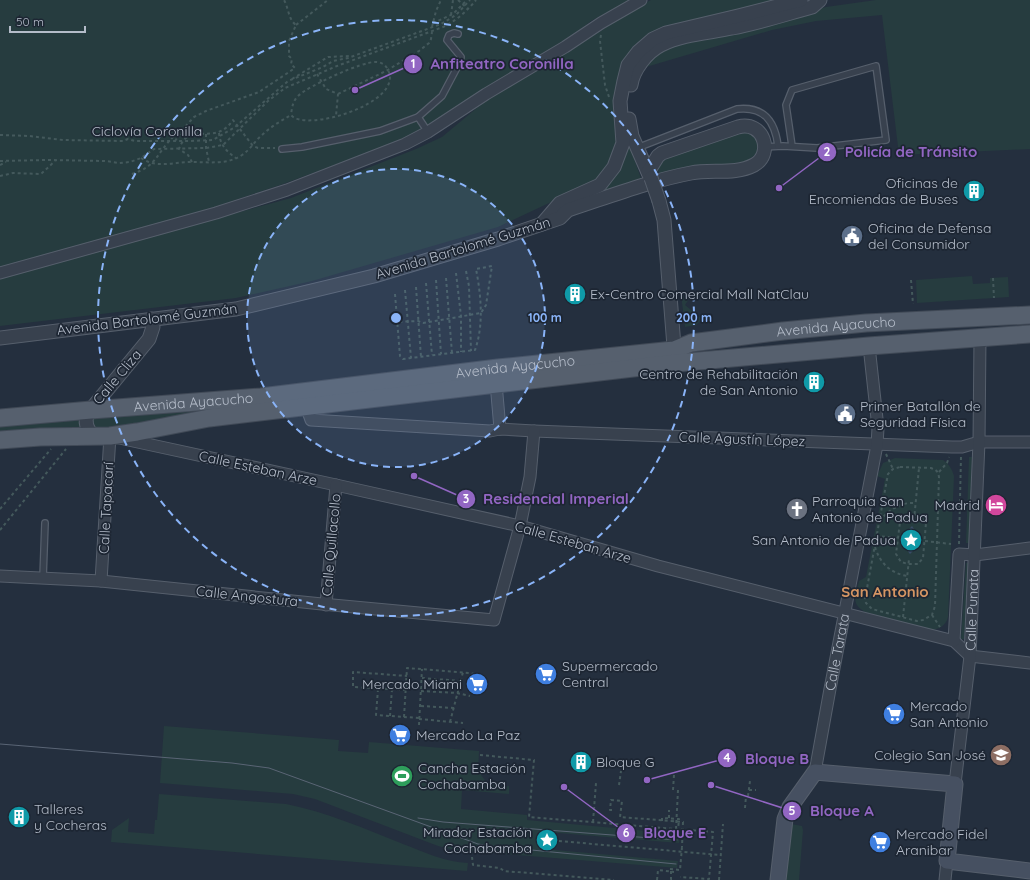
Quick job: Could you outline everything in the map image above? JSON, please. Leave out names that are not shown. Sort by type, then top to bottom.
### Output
[{"type":"main road","name":"Avenida Ayacucho","points":[[0,440],[110,436],[209,418],[496,383],[675,356],[691,343],[783,331],[866,323],[1030,315]]},
{"type":"main road","name":"Avenida Ayacucho","points":[[0,418],[261,397],[498,368],[675,356],[869,346],[1030,334]]},
{"type":"main road","points":[[815,772],[955,784]]},
{"type":"main road","name":"Calle Tarata","points":[[778,880],[785,819],[790,808],[815,772]]},
{"type":"main road","name":"Calle Punata","points":[[947,861],[955,784]]},
{"type":"main road","points":[[947,861],[1030,871]]},
{"type":"street","points":[[0,273],[216,213],[287,190],[405,144],[428,132],[486,94],[641,0]]},
{"type":"street","points":[[542,224],[560,203],[600,185],[614,167],[623,143],[620,101],[628,65],[638,52],[653,39],[666,33],[801,0]]},
{"type":"street","points":[[675,356],[664,220],[649,175],[632,136],[629,117],[631,82],[638,67],[650,53],[661,45],[812,7],[820,0]]},
{"type":"street","points":[[649,175],[658,156],[662,153],[745,125],[753,126],[760,131],[763,138],[764,147]]},
{"type":"street","name":"Avenida Bartolomé Guzmán","points":[[0,338],[236,309],[374,276],[560,218],[568,210],[666,178],[692,172],[744,169],[756,164],[761,158],[764,147]]},
{"type":"street","name":"Calle Cliza","points":[[77,436],[88,430],[86,417],[149,339],[152,319]]},
{"type":"street","name":"Calle Punata","points":[[955,784],[970,656],[979,442],[980,338]]},
{"type":"street","name":"Calle Tarata","points":[[815,772],[830,689],[879,445],[869,346]]},
{"type":"street","points":[[496,383],[500,429]]},
{"type":"street","name":"Calle Agustín López","points":[[306,406],[312,420],[490,431],[500,429],[957,447],[979,442],[1030,442]]},
{"type":"street","points":[[520,526],[530,478],[534,431]]},
{"type":"street","name":"Calle Esteban Arze","points":[[110,436],[520,526],[658,566],[954,641],[970,656]]},
{"type":"street","name":"Calle Tapacarí","points":[[101,581],[110,436]]},
{"type":"street","name":"Calle Quillacollo","points":[[326,605],[336,485]]},
{"type":"street","name":"Calle Angostura","points":[[0,576],[101,581],[326,605],[494,620],[520,526]]},
{"type":"street","points":[[959,554],[975,555],[1030,548]]},
{"type":"street","name":"Calle Punata","points":[[954,641],[959,554]]},
{"type":"street","points":[[970,656],[1030,663]]},
{"type":"street","name":"Calle Punata","points":[[944,880],[947,861]]},
{"type":"lane","points":[[282,149],[302,147],[380,131],[418,117],[442,96],[460,62],[461,57],[447,40],[449,35],[458,34]]},
{"type":"lane","points":[[764,147],[792,146],[817,148],[886,140],[876,66],[792,90],[786,105],[792,146]]},
{"type":"lane","points":[[637,148],[737,109],[748,108],[760,112],[770,121],[776,133],[778,146]]},
{"type":"lane","points":[[418,117],[428,132]]},
{"type":"lane","points":[[43,578],[45,523]]},
{"type":"path","points":[[284,0],[292,22],[296,25]]},
{"type":"path","points":[[175,141],[194,117],[206,111],[259,92],[295,68],[291,64],[292,59],[289,56],[289,41],[296,25],[328,0]]},
{"type":"path","points":[[317,74],[326,89],[338,94],[388,70],[425,47],[431,39],[432,23],[441,0]]},
{"type":"path","points":[[447,25],[451,15],[453,0]]},
{"type":"path","points":[[458,0],[468,9]]},
{"type":"path","points":[[432,23],[451,15],[464,5],[467,0]]},
{"type":"path","name":"Ciclovía Coronilla","points":[[0,135],[29,136],[63,140],[213,140],[237,125],[288,81],[323,67],[333,61],[352,56],[441,24],[470,0]]},
{"type":"path","points":[[0,161],[56,160],[106,161],[119,163],[130,162],[141,158],[154,150],[206,148],[223,145],[268,101],[285,88],[317,74],[432,32],[447,25],[468,9],[476,0]]},
{"type":"path","points":[[601,23],[602,33],[600,41],[604,85],[611,101]]},
{"type":"path","points":[[288,81],[328,57],[352,56]]},
{"type":"path","points":[[141,158],[152,163],[165,165],[192,162],[222,162],[236,158],[241,156],[253,146],[260,136],[291,115],[293,103],[306,89],[372,62],[378,62],[385,65],[388,70],[390,76],[389,83],[381,94],[361,108],[336,116],[306,120],[293,118],[291,115]]},
{"type":"path","points":[[336,116],[338,94]]},
{"type":"path","points":[[132,174],[144,170],[152,163],[173,137],[219,133],[225,130],[233,120],[253,146],[258,148],[282,149]]},
{"type":"path","points":[[219,133],[219,137],[225,149],[236,158]]},
{"type":"path","points":[[206,134],[205,141],[209,162]]},
{"type":"path","points":[[179,149],[182,141],[190,135]]},
{"type":"path","points":[[179,149],[188,155],[192,162]]},
{"type":"path","points":[[0,176],[13,173],[41,174],[56,160]]},
{"type":"path","points":[[0,165],[9,161]]},
{"type":"path","points":[[395,294],[400,356],[403,359],[475,350],[478,341],[481,313],[476,269],[492,266],[486,304],[481,313]]},
{"type":"path","points":[[466,271],[470,314],[471,351]]},
{"type":"path","points":[[456,273],[461,316],[461,352]]},
{"type":"path","points":[[446,278],[452,353]]},
{"type":"path","points":[[993,278],[994,298]]},
{"type":"path","points":[[436,280],[441,354]]},
{"type":"path","points":[[911,280],[913,304]]},
{"type":"path","points":[[426,283],[432,356]]},
{"type":"path","points":[[416,287],[420,357]]},
{"type":"path","points":[[405,290],[411,358]]},
{"type":"path","points":[[397,322],[418,321],[423,323],[481,313]]},
{"type":"path","points":[[0,509],[77,436]]},
{"type":"path","points":[[0,530],[77,436]]},
{"type":"path","points":[[879,445],[893,469]]},
{"type":"path","points":[[939,472],[931,468],[900,467],[893,469],[888,474],[865,595],[866,603],[872,609],[917,621],[923,620],[932,615],[935,606],[939,472],[947,463],[957,447]]},
{"type":"path","name":"Calle Punata","points":[[957,447],[959,554]]},
{"type":"path","points":[[914,520],[919,468]]},
{"type":"path","points":[[879,522],[886,514],[898,506],[915,503]]},
{"type":"path","points":[[907,515],[914,515],[925,520],[927,527],[923,558],[918,564],[908,564],[901,562],[896,554],[901,518],[907,515]]},
{"type":"path","points":[[876,536],[898,538]]},
{"type":"path","points":[[925,541],[951,544]]},
{"type":"path","points":[[874,545],[880,560],[885,566],[896,573],[907,576]]},
{"type":"path","points":[[903,617],[909,559]]},
{"type":"path","points":[[404,717],[407,668],[463,672],[483,676]]},
{"type":"path","points":[[419,725],[422,669]]},
{"type":"path","points":[[406,690],[352,687],[353,672],[407,676]]},
{"type":"path","points":[[450,722],[463,672]]},
{"type":"path","points":[[422,678],[461,681]]},
{"type":"path","points":[[378,688],[376,715],[463,723]]},
{"type":"path","points":[[390,716],[392,689]]},
{"type":"path","points":[[421,691],[457,693],[470,696]]},
{"type":"path","points":[[420,706],[454,708]]},
{"type":"path","points":[[480,755],[534,760],[529,817],[713,832],[709,879],[680,877]]},
{"type":"path","points":[[619,785],[620,770]]},
{"type":"path","points":[[673,790],[674,775]]},
{"type":"path","points":[[745,808],[750,781]]},
{"type":"path","points":[[593,822],[596,783]]},
{"type":"path","points":[[677,829],[678,790]]},
{"type":"path","points":[[749,790],[756,790]]},
{"type":"path","points":[[612,810],[610,810],[611,800],[622,800],[620,817],[683,822],[680,870],[671,869],[671,879],[674,879]]},
{"type":"path","points":[[668,818],[669,810]]},
{"type":"path","points":[[662,821],[662,818],[679,819],[677,829]]},
{"type":"path","points":[[718,880],[723,824]]},
{"type":"path","points":[[548,840],[720,855]]},
{"type":"path","points":[[472,857],[472,865],[500,868],[504,871],[614,880]]},
{"type":"path","points":[[657,880],[658,870],[674,872]]},
{"type":"green space","points":[[0,0],[631,0],[591,21],[565,42],[463,102],[416,133],[381,148],[209,209],[98,242],[33,258],[0,269]]},
{"type":"green space","points":[[651,0],[782,0],[635,48],[620,134],[611,164],[599,177],[579,189],[498,227],[312,281],[236,298],[0,326],[0,277],[291,198],[416,149],[442,137],[484,102],[568,52],[615,19]]},
{"type":"green space","points":[[876,0],[1030,0],[1030,149],[899,155],[882,15],[816,21],[772,30],[646,67],[656,55],[672,47],[702,37],[724,35],[826,7]]},
{"type":"green space","points":[[747,130],[756,136],[758,149],[755,155],[744,162],[694,168],[660,175],[658,170],[660,160]]},
{"type":"green space","points":[[628,142],[642,181],[567,204],[603,188]]},
{"type":"green space","points":[[972,276],[973,284],[990,283],[990,278],[1008,277],[1009,297],[917,303],[916,280]]},
{"type":"green space","points":[[681,294],[689,299],[685,305],[702,319],[696,325],[685,327]]},
{"type":"green space","points":[[375,390],[124,427],[96,429],[91,422],[93,418]]},
{"type":"green space","points":[[80,417],[81,432],[0,433],[0,423]]},
{"type":"green space","points":[[969,457],[972,457],[969,543],[966,543]]},
{"type":"green space","points":[[895,458],[943,460],[950,467],[954,476],[948,617],[941,627],[935,629],[929,630],[865,612],[860,609],[855,599],[859,581],[866,577],[885,479],[877,476],[883,463]]},
{"type":"green space","points":[[966,563],[969,563],[964,639],[961,639]]},
{"type":"green space","points":[[164,726],[339,740],[338,751],[368,753],[369,742],[479,751],[480,773],[486,781],[494,786],[509,786],[509,794],[462,790],[461,809],[527,815],[527,820],[680,834],[679,843],[546,832],[544,849],[678,861],[677,868],[456,850],[438,846],[315,799],[293,794],[160,783]]},
{"type":"green space","points":[[159,794],[286,804],[301,807],[346,821],[435,856],[451,861],[468,863],[467,871],[111,842],[112,830],[129,818],[128,832],[154,834],[155,820],[157,820]]},
{"type":"green space","points":[[791,824],[802,826],[803,830],[799,880],[785,880]]},
{"type":"water","points":[[912,526],[918,537],[918,541],[916,547],[910,554],[905,546],[904,539]]},
{"type":"tram line","points":[[0,744],[232,763],[269,768],[478,844],[676,864]]},
{"type":"tram line","points":[[418,818],[443,822],[677,840]]},
{"type":"place","name":"Anfiteatro Coronilla","points":[[355,90]]},
{"type":"place","name":"Policía de Tránsito","points":[[779,188]]},
{"type":"place","name":"Oficinas de Encomiendas de Buses","points":[[974,191]]},
{"type":"place","name":"Oficina de Defensa del Consumidor","points":[[852,236]]},
{"type":"place","name":"Ex-Centro Comercial Mall NatClau","points":[[575,294]]},
{"type":"place","name":"Centro de Rehabilitación de San Antonio","points":[[814,382]]},
{"type":"place","name":"Primer Batallón de Seguridad Física","points":[[845,414]]},
{"type":"place","name":"Residencial Imperial","points":[[414,476]]},
{"type":"place","name":"Madrid","points":[[996,505]]},
{"type":"place","name":"Parroquia San Antonio de Padua","points":[[797,509]]},
{"type":"place","name":"San Antonio de Padua","points":[[911,540]]},
{"type":"place","name":"Supermercado Central","points":[[546,674]]},
{"type":"place","name":"Mercado Miami","points":[[477,684]]},
{"type":"place","name":"Mercado San Antonio","points":[[894,714]]},
{"type":"place","name":"Mercado La Paz","points":[[400,735]]},
{"type":"place","name":"Colegio San José","points":[[1001,755]]},
{"type":"place","name":"Bloque G","points":[[581,762]]},
{"type":"place","name":"Cancha Estación Cochabamba","points":[[402,776]]},
{"type":"place","name":"Bloque B","points":[[647,780]]},
{"type":"place","name":"Bloque A","points":[[711,785]]},
{"type":"place","name":"Bloque E","points":[[564,787]]},
{"type":"place","name":"Talleres y Cocheras","points":[[19,817]]},
{"type":"place","name":"Mirador Estación Cochabamba","points":[[547,840]]},
{"type":"place","name":"Mercado Fidel Aranibar","points":[[880,842]]},
{"type":"district","name":"San Antonio","points":[[885,592]]}]
